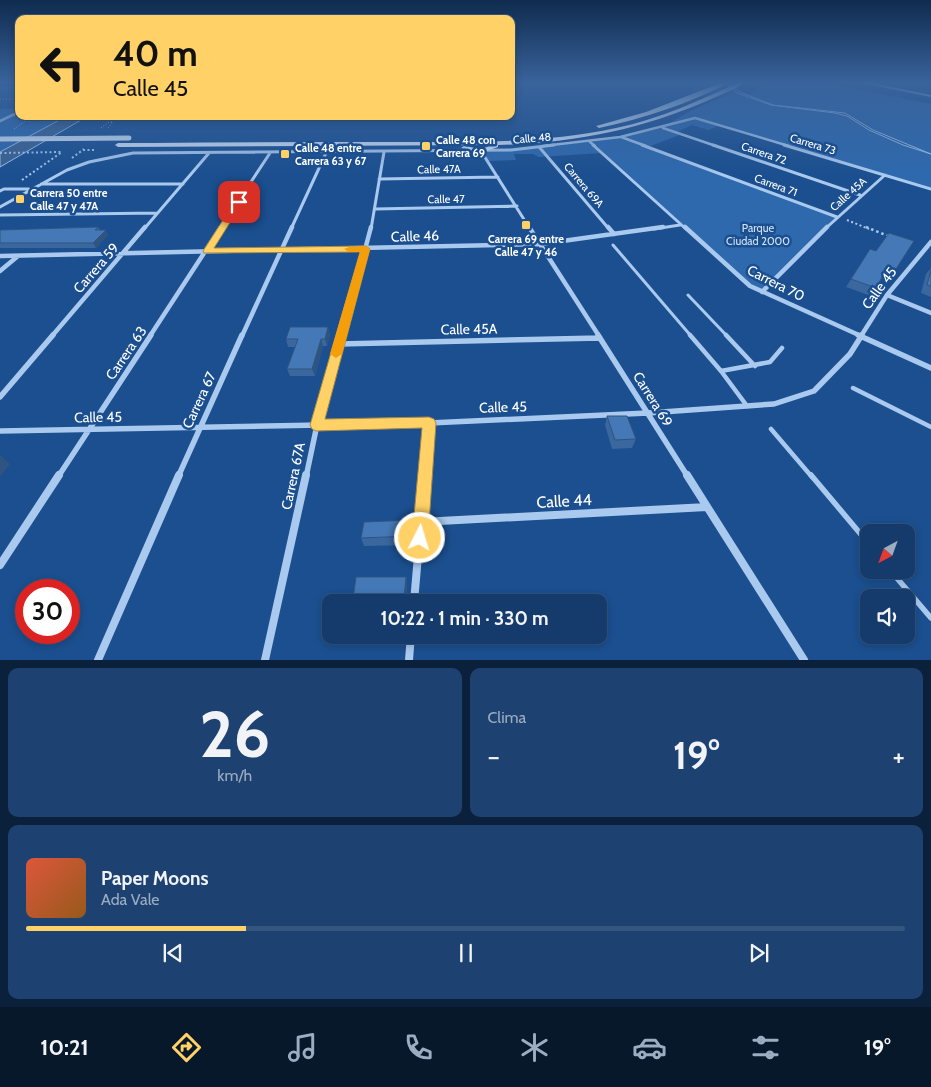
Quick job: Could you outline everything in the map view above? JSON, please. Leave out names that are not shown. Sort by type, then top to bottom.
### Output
[{"type":"main road","points":[[591,128],[652,113]]},
{"type":"main road","name":"Calle 48","points":[[0,146],[512,142],[582,132],[617,130],[673,113]]},
{"type":"main road","name":"Calle 48","points":[[0,139],[465,137],[533,136],[575,131],[582,132]]},
{"type":"main road","points":[[444,144],[481,151],[512,142]]},
{"type":"street","points":[[0,121],[15,114]]},
{"type":"street","name":"Calle 48","points":[[0,207],[29,189],[66,170],[89,162],[133,153],[326,153],[481,151],[540,148],[620,137],[662,128],[690,119]]},
{"type":"street","name":"Carrera 73","points":[[690,119],[701,119],[931,189]]},
{"type":"street","name":"Carrera 72","points":[[662,128],[860,195]]},
{"type":"street","name":"Carrera 71","points":[[620,137],[837,217]]},
{"type":"street","name":"Carrera 70","points":[[590,142],[741,280],[762,292],[931,368]]},
{"type":"street","name":"Carrera 69A","points":[[540,148],[614,234]]},
{"type":"street","name":"Carrera 69","points":[[481,151],[804,660]]},
{"type":"street","name":"Carrera 67A","points":[[265,660],[316,425],[366,249],[375,209],[384,152]]},
{"type":"street","name":"Carrera 59","points":[[0,397],[209,153]]},
{"type":"street","name":"Carrera 63","points":[[0,565],[208,251],[270,153]]},
{"type":"street","name":"Carrera 67","points":[[98,660],[200,428],[326,153]]},
{"type":"street","name":"Calle 45A","points":[[762,292],[860,195],[885,175]]},
{"type":"street","name":"Calle 47A","points":[[379,179],[498,177]]},
{"type":"street","points":[[40,183],[182,184]]},
{"type":"street","points":[[0,191],[4,189],[29,189]]},
{"type":"street","name":"Calle 47","points":[[375,209],[517,206]]},
{"type":"street","points":[[0,215],[158,213]]},
{"type":"street","name":"Calle 46","points":[[0,256],[541,244],[680,225]]},
{"type":"street","name":"Calle 45","points":[[0,432],[429,423],[648,413],[774,404],[814,391],[850,354],[887,295],[931,242]]},
{"type":"street","points":[[0,271],[19,256]]},
{"type":"street","points":[[887,295],[931,313]]},
{"type":"street","name":"Calle 45A","points":[[339,344],[600,338]]},
{"type":"street","points":[[415,594],[429,423]]},
{"type":"street","name":"Calle 44","points":[[421,522],[707,507]]},
{"type":"street","points":[[409,660],[410,644]]},
{"type":"lane","points":[[613,246],[721,371],[747,406]]},
{"type":"lane","points":[[688,295],[755,366]]},
{"type":"lane","points":[[721,371],[770,362],[782,348]]},
{"type":"lane","points":[[853,388],[931,427]]},
{"type":"lane","points":[[771,429],[860,533]]},
{"type":"lane","points":[[898,579],[931,618]]},
{"type":"path","points":[[7,133],[26,120]]},
{"type":"path","points":[[0,152],[62,152],[21,181],[40,183]]},
{"type":"path","points":[[837,217],[890,236]]},
{"type":"green space","points":[[0,113],[15,113],[15,120],[60,120],[0,152]]},
{"type":"green space","name":"Parque Ciudad 2000","points":[[687,113],[931,113],[931,189],[721,125],[708,130],[692,125],[677,132],[682,134],[648,147],[837,217],[762,292],[750,286],[601,153],[539,157],[533,154],[514,154],[516,160],[488,161],[481,151],[590,142],[662,128]]},
{"type":"shaded area","points":[[833,113],[845,113],[873,130],[931,154],[903,145],[869,130],[847,116]]},
{"type":"shaded area","points":[[60,120],[81,120],[0,167],[0,152]]},
{"type":"building","points":[[98,227],[95,230],[106,230],[93,243],[0,243],[0,230]]},
{"type":"building","points":[[889,233],[914,241],[896,269],[888,266],[876,288],[851,279],[870,249],[876,251]]},
{"type":"building","points":[[931,270],[931,286],[927,285]]},
{"type":"building","points":[[290,327],[328,327],[325,339],[321,339],[312,369],[287,369],[298,339],[286,339]]},
{"type":"building","points":[[607,416],[627,416],[636,439],[615,440]]},
{"type":"building","points":[[413,520],[412,536],[361,538],[364,522]]},
{"type":"building","points":[[356,577],[406,577],[404,594],[354,594]]},
{"type":"slow traffic","points":[[336,354],[366,249],[349,249]]},
{"type":"place","name":"Calle 48 con Carrera 69","points":[[426,146]]},
{"type":"place","name":"Calle 48 entre Carrera 63 y 67","points":[[285,154]]},
{"type":"place","name":"Carrera 50 entre Calle 47 y 47A","points":[[20,199]]},
{"type":"place","name":"Carrera 69 entre Calle 47 y 46","points":[[526,225]]},
{"type":"route","points":[[239,202],[208,251],[366,249],[316,425],[429,423],[420,538]]}]
